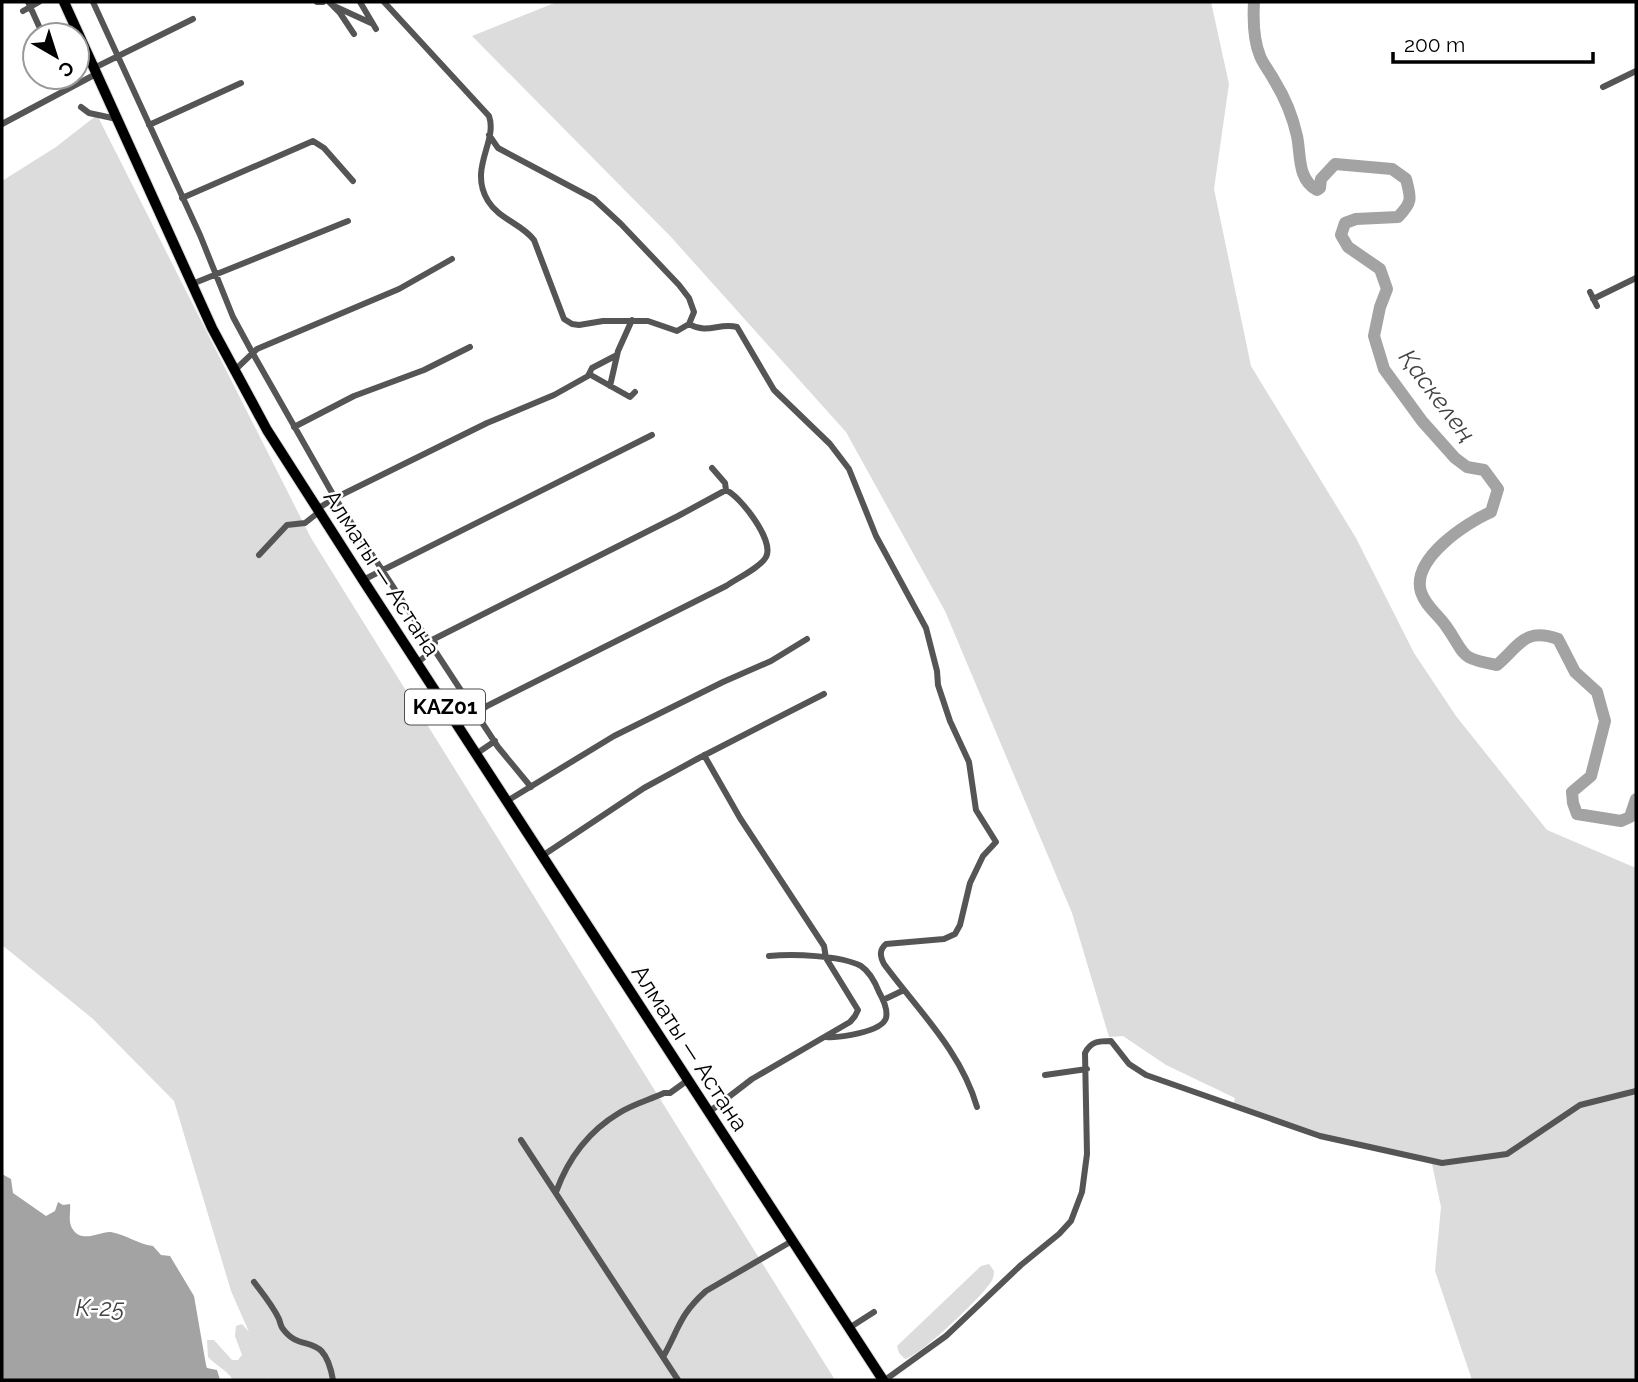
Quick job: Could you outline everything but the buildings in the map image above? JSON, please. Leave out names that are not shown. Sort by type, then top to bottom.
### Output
[{"type":"highway","name":"Алматы — Астана","points":[[65,2],[212,328],[267,430],[884,1380]]},
{"type":"street","points":[[23,11],[29,4],[40,2]]},
{"type":"street","points":[[93,2],[233,317],[293,427],[335,498],[495,741],[531,787]]},
{"type":"street","points":[[360,2],[376,30]]},
{"type":"street","points":[[384,2],[489,116],[492,125],[489,135],[481,169],[484,191],[494,209],[525,230],[534,240],[564,319],[579,325],[603,321],[648,321],[677,331],[689,324],[694,312],[689,299],[679,285],[610,213],[583,192],[498,148],[489,135]]},
{"type":"street","points":[[29,4],[37,21]]},
{"type":"street","points":[[332,4],[371,23]]},
{"type":"street","points":[[332,4],[354,34]]},
{"type":"street","points":[[2,124],[119,56],[193,19]]},
{"type":"street","points":[[1603,87],[1636,71]]},
{"type":"street","points":[[149,125],[241,83]]},
{"type":"street","points":[[81,107],[89,113],[117,119]]},
{"type":"street","points":[[182,198],[313,141],[324,148],[353,181]]},
{"type":"street","points":[[192,284],[348,221]]},
{"type":"street","points":[[235,370],[252,352],[399,289],[452,260]]},
{"type":"street","points":[[1593,299],[1636,278]]},
{"type":"street","points":[[610,386],[617,355],[632,320]]},
{"type":"street","points":[[689,324],[706,330],[729,325],[737,327],[774,390],[830,444],[849,469],[876,536],[926,628],[938,685],[969,762],[976,810],[995,839],[995,844],[983,856],[970,883],[960,925],[955,934],[936,940],[886,944],[881,950],[884,964],[946,1045],[973,1094],[977,1107]]},
{"type":"street","points":[[293,427],[348,399],[424,370],[470,347]]},
{"type":"street","points":[[259,555],[287,525],[305,523],[335,498],[487,423],[554,395],[589,374],[592,368],[617,355]]},
{"type":"street","points":[[589,374],[630,397],[635,392]]},
{"type":"street","points":[[363,580],[652,435]]},
{"type":"street","points":[[712,468],[725,483],[726,490]]},
{"type":"street","points":[[417,663],[439,636],[726,490],[732,492],[766,539],[769,547],[762,562],[726,586],[477,712],[458,726]]},
{"type":"street","points":[[507,801],[614,736],[771,661],[807,639]]},
{"type":"street","points":[[542,856],[616,806],[704,755],[824,694]]},
{"type":"street","points":[[450,714],[469,701]]},
{"type":"street","points":[[476,754],[495,741]]},
{"type":"street","points":[[704,755],[740,818],[824,946],[826,958],[858,1010],[852,1020],[752,1079],[709,1112]]},
{"type":"street","points":[[769,956],[837,958],[862,967],[873,978],[887,1017],[880,1026],[842,1037],[824,1037]]},
{"type":"street","points":[[883,1000],[904,990]]},
{"type":"street","points":[[884,1380],[946,1336],[1071,1221],[1082,1192],[1087,1154],[1085,1053],[1087,1048],[1100,1040],[1111,1041],[1129,1064],[1146,1075],[1320,1136],[1441,1163],[1507,1154],[1580,1105],[1636,1091]]},
{"type":"street","points":[[1045,1075],[1087,1069]]},
{"type":"street","points":[[556,1192],[570,1163],[592,1132],[620,1112],[664,1093],[670,1093],[688,1080]]},
{"type":"street","points":[[521,1140],[678,1380]]},
{"type":"street","points":[[663,1357],[689,1306],[706,1291],[771,1256],[792,1241]]},
{"type":"street","points":[[254,1283],[272,1307],[284,1330],[326,1355],[333,1380]]},
{"type":"street","points":[[849,1328],[874,1312]]},
{"type":"shaded area","points":[[557,2],[1211,2],[1229,84],[1214,189],[1251,366],[1356,538],[1414,653],[1456,716],[1547,830],[1636,868],[1636,1380],[1472,1380],[1435,1271],[1441,1207],[1432,1164],[1330,1139],[1233,1106],[1235,1098],[1166,1065],[1123,1036],[1109,1037],[1072,913],[945,611],[846,432],[671,237],[472,36]]},
{"type":"shaded area","points":[[97,115],[311,538],[835,1380],[233,1380],[208,1357],[207,1340],[214,1340],[232,1360],[238,1360],[242,1355],[235,1336],[236,1326],[242,1324],[249,1332],[231,1291],[174,1101],[93,1019],[2,945],[2,181],[56,147]]},
{"type":"shaded area","points":[[989,1264],[994,1271],[993,1277],[982,1294],[935,1338],[905,1359],[897,1346],[981,1266]]},
{"type":"water","name":"К-25","points":[[2,1174],[11,1179],[13,1193],[46,1216],[55,1211],[58,1202],[63,1205],[70,1204],[71,1225],[74,1231],[82,1236],[111,1232],[153,1246],[161,1255],[170,1256],[194,1296],[207,1368],[217,1370],[220,1380],[2,1380]]},
{"type":"waterway","name":"Қаскелең","points":[[1254,2],[1254,29],[1258,50],[1288,107],[1306,180],[1317,190],[1320,188],[1321,179],[1335,164],[1392,169],[1406,179],[1410,200],[1398,217],[1356,219],[1345,223],[1341,235],[1348,247],[1380,269],[1387,289],[1374,336],[1384,369],[1422,421],[1455,458],[1467,467],[1484,470],[1498,489],[1491,512],[1455,533],[1432,555],[1420,580],[1423,597],[1461,650],[1476,660],[1497,665],[1530,637],[1538,635],[1558,639],[1575,672],[1597,692],[1605,721],[1591,776],[1572,792],[1577,814],[1621,821],[1630,817],[1636,799]]}]
